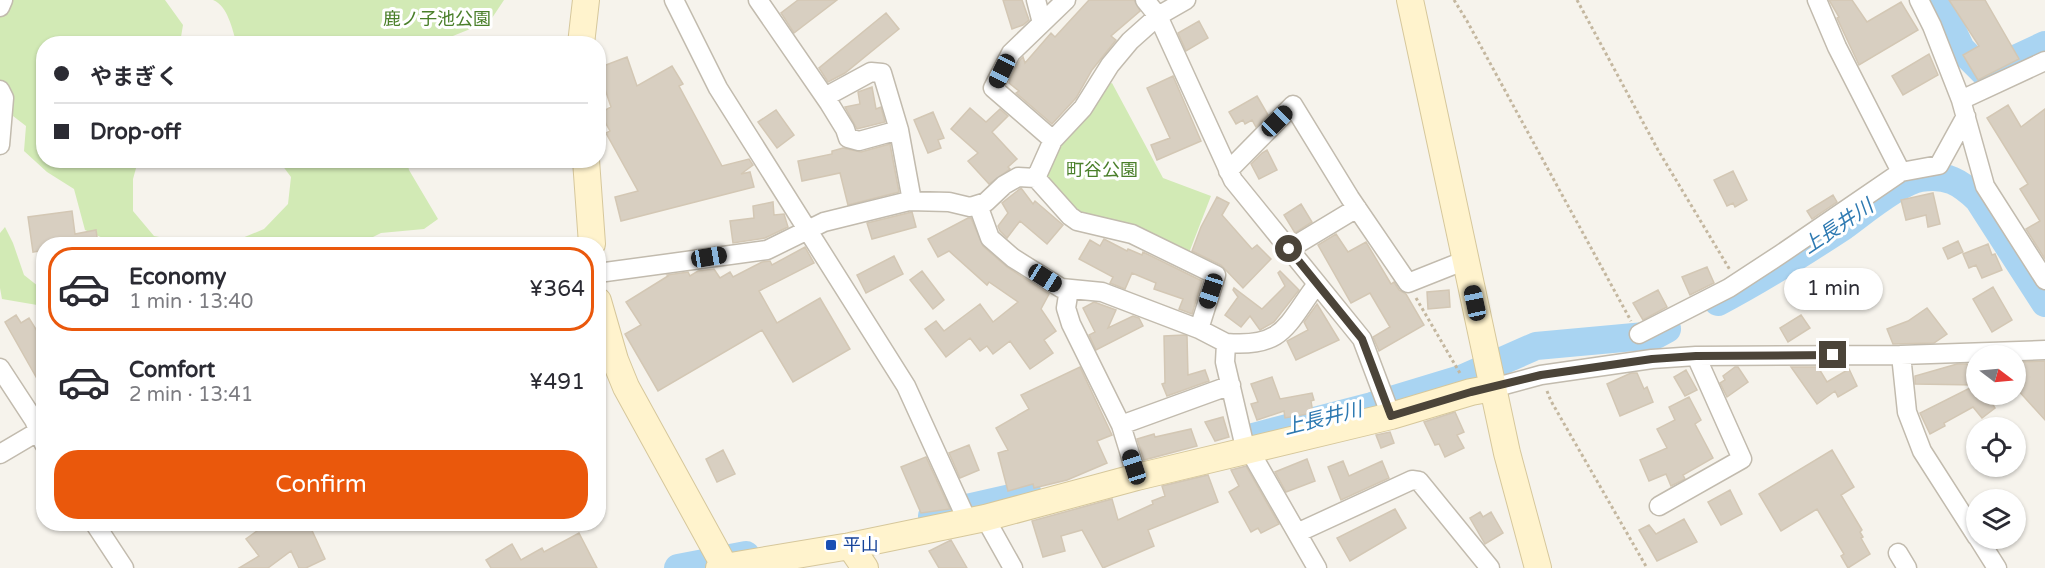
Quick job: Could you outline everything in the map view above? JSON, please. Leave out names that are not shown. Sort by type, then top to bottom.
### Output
[{"type":"street","points":[[0,7],[3,0]]},
{"type":"street","points":[[582,36],[586,0]]},
{"type":"street","points":[[674,0],[718,88],[906,386],[976,519],[1014,568]]},
{"type":"street","points":[[1036,0],[1042,22]]},
{"type":"street","points":[[1053,140],[993,88],[1011,53],[1066,0]]},
{"type":"street","points":[[1145,0],[1158,16],[1233,180],[1362,339],[1391,416]]},
{"type":"street","points":[[1036,178],[1053,140],[1083,108],[1123,49],[1158,16],[1186,0]]},
{"type":"street","points":[[1410,0],[1466,260],[1482,390],[1518,494],[1538,568]]},
{"type":"street","points":[[1817,0],[1837,47],[1901,171]]},
{"type":"street","points":[[1919,0],[1932,26],[1963,108],[1985,186],[2045,280]]},
{"type":"street","points":[[760,1],[845,129],[848,138],[859,141],[899,130]]},
{"type":"street","points":[[1639,334],[1737,282],[1901,171],[1939,165],[1963,108],[2045,61]]},
{"type":"street","points":[[825,98],[871,72],[882,73],[899,130],[912,201]]},
{"type":"street","points":[[0,90],[4,98],[0,145]]},
{"type":"street","points":[[1228,171],[1293,105],[1357,208],[1408,284],[1466,260]]},
{"type":"street","points":[[587,168],[592,237]]},
{"type":"street","points":[[606,272],[767,250],[824,222],[912,201],[950,202],[970,207],[986,202],[1004,185],[1018,177],[1036,178],[1077,221],[1132,234],[1216,275],[1199,329]]},
{"type":"street","points":[[978,205],[990,238],[1013,258],[1061,288],[1102,292],[1199,329],[1226,343],[1246,345],[1268,340],[1288,326],[1317,284]]},
{"type":"street","points":[[1289,249],[1357,208]]},
{"type":"street","points":[[1070,289],[1066,308],[1071,324],[1121,425],[1137,477]]},
{"type":"street","points":[[606,329],[626,387],[722,567],[850,546],[976,519],[1137,477],[1391,416],[1541,375],[1652,359],[1696,356],[1901,355],[2045,350]]},
{"type":"street","points":[[1226,343],[1225,362],[1243,439],[1317,568]]},
{"type":"street","points":[[1901,355],[1907,412],[1922,451],[1966,519]]},
{"type":"street","points":[[1659,506],[1742,459],[1696,356]]},
{"type":"street","points":[[0,368],[36,424]]},
{"type":"street","points":[[1121,425],[1231,385]]},
{"type":"street","points":[[0,454],[36,438]]},
{"type":"street","points":[[1297,533],[1412,480],[1419,481],[1490,568]]},
{"type":"street","points":[[100,531],[124,568]]},
{"type":"street","points":[[850,546],[865,568]]},
{"type":"street","points":[[1985,549],[1997,568]]},
{"type":"path","points":[[1454,0],[1612,286]]},
{"type":"path","points":[[1577,0],[1658,150],[1737,282]]},
{"type":"path","points":[[1408,284],[1482,390]]},
{"type":"path","points":[[1541,375],[1551,401],[1647,568]]},
{"type":"green space","points":[[0,0],[165,0],[183,25],[181,36],[36,36],[36,162],[24,151],[26,126],[0,106]]},
{"type":"green space","name":"鹿ノ子池公園","points":[[213,0],[504,0],[490,21],[453,36],[234,36],[226,13]]},
{"type":"green space","name":"町谷公園","points":[[1112,83],[1163,178],[1211,196],[1187,258],[1073,214],[1041,178],[1056,146],[1104,94],[1106,85]]},
{"type":"green space","points":[[43,168],[136,168],[133,179],[133,211],[154,236],[159,237],[100,237],[85,230],[74,189]]},
{"type":"green space","points":[[284,168],[409,168],[438,219],[424,229],[381,233],[373,237],[245,237],[264,229],[288,204],[291,177]]},
{"type":"green space","points":[[5,227],[24,275],[36,284],[36,305],[2,299],[0,233]]},
{"type":"building","points":[[798,0],[837,0],[794,33],[781,13]]},
{"type":"building","points":[[1003,0],[1022,0],[1029,20],[1012,29]]},
{"type":"building","points":[[1089,0],[1134,0],[1140,11],[1111,36],[1116,40],[1092,70],[1076,98],[1052,124],[1016,93],[1019,91],[1009,83],[1010,79],[1023,57],[1025,63],[1051,33],[1055,37]]},
{"type":"building","points":[[1829,0],[1852,0],[1867,22],[1901,2],[1918,30],[1859,65],[1837,18],[1839,17]]},
{"type":"building","points":[[1949,0],[1985,0],[2019,59],[1978,80],[1963,55],[1979,46]]},
{"type":"building","points":[[886,13],[899,29],[845,73],[828,82],[819,68]]},
{"type":"building","points":[[1199,21],[1208,38],[1186,51],[1178,33]]},
{"type":"building","points":[[1929,54],[1938,75],[1903,95],[1892,76]]},
{"type":"building","points":[[627,57],[637,86],[672,66],[683,84],[679,86],[722,166],[749,159],[753,165],[741,174],[750,172],[754,187],[621,221],[615,197],[638,191],[606,133],[610,131],[606,124],[606,110],[611,107],[606,92],[606,65]]},
{"type":"building","points":[[1173,76],[1201,141],[1157,160],[1151,145],[1170,138],[1147,88]]},
{"type":"building","points":[[872,87],[876,109],[881,107],[885,122],[857,129],[845,107],[860,104],[858,92]]},
{"type":"building","points":[[1257,96],[1268,115],[1256,127],[1252,120],[1245,124],[1243,120],[1236,124],[1229,112]]},
{"type":"building","points":[[2008,105],[2021,127],[2045,109],[2045,259],[2026,229],[2040,221],[2020,189],[2028,184],[1987,118]]},
{"type":"building","points":[[970,108],[986,122],[1000,109],[1008,116],[992,132],[1017,159],[1008,167],[1010,169],[989,184],[968,161],[978,153],[951,129]]},
{"type":"building","points":[[776,110],[794,135],[777,148],[758,122]]},
{"type":"building","points":[[933,112],[944,138],[938,140],[941,148],[928,153],[914,120]]},
{"type":"building","points":[[890,144],[899,192],[848,205],[840,173],[802,181],[798,161],[832,154],[832,151],[843,148],[861,152]]},
{"type":"building","points":[[1267,150],[1277,170],[1259,179],[1251,164]]},
{"type":"building","points":[[1733,171],[1747,200],[1735,207],[1733,203],[1727,206],[1714,180]]},
{"type":"building","points":[[1021,188],[1033,204],[1035,201],[1063,225],[1047,244],[1020,221],[1007,238],[1000,231],[998,226],[1008,213],[1002,203]]},
{"type":"building","points":[[1933,193],[1940,224],[1928,227],[1926,215],[1906,220],[1901,200]]},
{"type":"building","points":[[1833,195],[1837,202],[1812,219],[1807,211]]},
{"type":"building","points":[[1217,197],[1229,203],[1222,215],[1252,249],[1257,245],[1271,259],[1243,288],[1221,265],[1192,251],[1201,227]]},
{"type":"building","points":[[773,202],[774,215],[784,214],[788,227],[765,238],[733,243],[730,221],[754,218],[753,206]]},
{"type":"building","points":[[1301,204],[1312,222],[1295,233],[1284,215]]},
{"type":"building","points":[[72,211],[75,234],[96,230],[97,237],[36,237],[36,251],[33,252],[28,217]]},
{"type":"building","points":[[912,212],[916,227],[872,239],[867,223]]},
{"type":"building","points":[[971,218],[983,246],[1007,267],[1049,294],[1041,309],[1056,331],[1044,340],[1053,353],[1030,369],[1010,341],[993,354],[987,346],[980,351],[970,338],[946,357],[925,329],[936,321],[944,331],[980,304],[993,322],[1018,302],[989,282],[987,285],[949,251],[938,257],[928,239]]},
{"type":"building","points":[[1336,234],[1348,252],[1366,242],[1391,284],[1394,282],[1399,290],[1406,294],[1424,325],[1379,351],[1373,337],[1390,327],[1370,293],[1351,303],[1318,245]]},
{"type":"building","points":[[1104,239],[1127,251],[1128,249],[1142,255],[1143,252],[1202,281],[1192,314],[1179,309],[1183,299],[1154,289],[1156,283],[1132,273],[1125,289],[1110,283],[1113,277],[1079,259],[1090,240],[1100,246]]},
{"type":"building","points":[[1958,241],[1963,252],[1948,259],[1943,248]]},
{"type":"building","points":[[1988,244],[2002,270],[1982,278],[1976,265],[1969,268],[1963,254]]},
{"type":"building","points":[[805,247],[814,263],[759,291],[777,323],[820,298],[850,349],[793,382],[762,330],[658,391],[625,334],[641,325],[626,302],[667,275],[688,272],[690,276],[698,271],[714,269],[720,278],[730,272],[733,277],[762,262],[770,261],[772,265]]},
{"type":"building","points":[[894,256],[903,274],[866,293],[857,275]]},
{"type":"building","points":[[1707,267],[1714,283],[1690,295],[1682,277]]},
{"type":"building","points":[[922,271],[944,300],[933,309],[910,280]]},
{"type":"building","points":[[1280,271],[1299,290],[1274,322],[1260,330],[1250,316],[1241,327],[1225,315],[1238,297],[1234,288],[1262,309],[1285,286],[1278,273]]},
{"type":"building","points":[[1993,287],[2012,320],[1992,332],[1973,299]]},
{"type":"building","points":[[1449,290],[1450,307],[1428,309],[1427,292]]},
{"type":"building","points":[[1658,290],[1667,307],[1643,320],[1633,303]]},
{"type":"building","points":[[1094,302],[1116,310],[1108,328],[1133,316],[1139,318],[1143,326],[1096,350],[1089,335],[1095,332],[1083,308]]},
{"type":"building","points":[[1317,304],[1339,340],[1296,360],[1287,341],[1308,330],[1304,322]]},
{"type":"building","points":[[1927,308],[1947,334],[1934,343],[1893,344],[1887,329],[1908,321]]},
{"type":"building","points":[[16,315],[21,323],[29,318],[36,329],[36,377],[5,322]]},
{"type":"building","points":[[1801,315],[1810,328],[1788,342],[1780,328]]},
{"type":"building","points":[[1164,336],[1187,336],[1188,375],[1205,370],[1209,381],[1167,396],[1162,384],[1165,383]]},
{"type":"building","points":[[2045,361],[2045,420],[2026,399],[2026,362]]},
{"type":"building","points":[[1957,364],[1966,364],[1966,385],[1915,384],[1915,376]]},
{"type":"building","points":[[1080,367],[1112,435],[1097,441],[1107,463],[1067,480],[1034,488],[1033,484],[1008,491],[998,453],[1008,450],[996,428],[1029,409],[1021,395]]},
{"type":"building","points":[[1738,367],[1748,382],[1727,397],[1720,383],[1725,380],[1723,376]]},
{"type":"building","points":[[1791,367],[1818,367],[1827,382],[1849,369],[1857,386],[1838,397],[1835,391],[1817,404]]},
{"type":"building","points":[[1686,370],[1697,390],[1685,396],[1674,377]]},
{"type":"building","points":[[1631,373],[1637,373],[1644,389],[1647,387],[1653,402],[1620,416],[1607,384]]},
{"type":"building","points":[[1272,377],[1280,399],[1312,393],[1313,413],[1285,418],[1284,411],[1257,420],[1251,404],[1258,402],[1251,384]]},
{"type":"building","points":[[1966,390],[1966,405],[1993,405],[1995,408],[1981,417],[1973,407],[1944,423],[1945,426],[1930,434],[1920,413]]},
{"type":"building","points":[[1689,397],[1701,420],[1695,424],[1713,458],[1683,475],[1685,479],[1671,486],[1666,474],[1649,481],[1640,460],[1667,448],[1657,429],[1675,420],[1669,407]]},
{"type":"building","points":[[1455,412],[1464,432],[1457,435],[1464,448],[1445,457],[1439,444],[1435,445],[1424,422]]},
{"type":"building","points":[[1223,417],[1229,437],[1215,441],[1205,422]]},
{"type":"building","points":[[1191,429],[1197,446],[1144,460],[1137,439],[1154,434],[1155,437]]},
{"type":"building","points":[[1390,432],[1394,443],[1381,448],[1376,435]]},
{"type":"building","points":[[969,445],[979,470],[960,478],[949,453]]},
{"type":"building","points":[[723,450],[735,474],[717,482],[706,459]]},
{"type":"building","points":[[1832,450],[1854,487],[1841,495],[1862,530],[1860,532],[1863,537],[1861,538],[1870,554],[1848,568],[1841,556],[1844,554],[1817,509],[1781,531],[1759,494]]},
{"type":"building","points":[[926,457],[950,509],[921,513],[901,467]]},
{"type":"building","points":[[1307,459],[1315,481],[1286,492],[1275,472]]},
{"type":"building","points":[[1343,461],[1349,476],[1382,461],[1389,478],[1341,500],[1328,467]]},
{"type":"building","points":[[1246,466],[1279,524],[1261,533],[1258,528],[1251,532],[1229,492],[1239,486],[1231,470]]},
{"type":"building","points":[[1208,475],[1218,502],[1148,530],[1154,546],[1103,568],[1082,530],[1061,536],[1065,551],[1043,557],[1032,521],[1112,499],[1118,520],[1165,496],[1162,486]]},
{"type":"building","points":[[1730,490],[1742,514],[1721,525],[1708,502]]},
{"type":"building","points":[[1395,509],[1406,528],[1350,561],[1337,538]]},
{"type":"building","points":[[1480,512],[1483,517],[1491,512],[1503,533],[1485,544],[1470,518]]},
{"type":"building","points":[[1684,519],[1697,542],[1657,561],[1639,530],[1649,525],[1656,534]]},
{"type":"building","points":[[257,531],[312,531],[325,559],[306,568],[299,568],[291,551],[268,568],[239,568],[259,556],[246,539]]},
{"type":"building","points":[[579,533],[597,568],[491,568],[486,560],[512,544],[521,560],[542,548],[544,552]]},
{"type":"building","points":[[951,540],[967,568],[939,568],[929,551]]},
{"type":"waterway","points":[[1938,0],[1961,49],[1985,73],[2045,45]]},
{"type":"waterway","name":"上長井川","points":[[1718,302],[1813,246],[1892,191],[1912,180],[1938,177],[1959,184],[1978,199],[2045,303]]},
{"type":"waterway","name":"上長井川","points":[[1253,437],[1372,406],[1461,379],[1536,346],[1656,335],[1667,329]]},
{"type":"waterway","name":"上長井川","points":[[932,516],[1028,494]]},
{"type":"waterway","name":"上長井川","points":[[678,568],[746,555]]},
{"type":"place","name":"平山","points":[[831,545]]},
{"type":"route","points":[[1289,249],[1362,339],[1391,416],[1471,392],[1541,375],[1652,359],[1696,356],[1833,355]]}]
